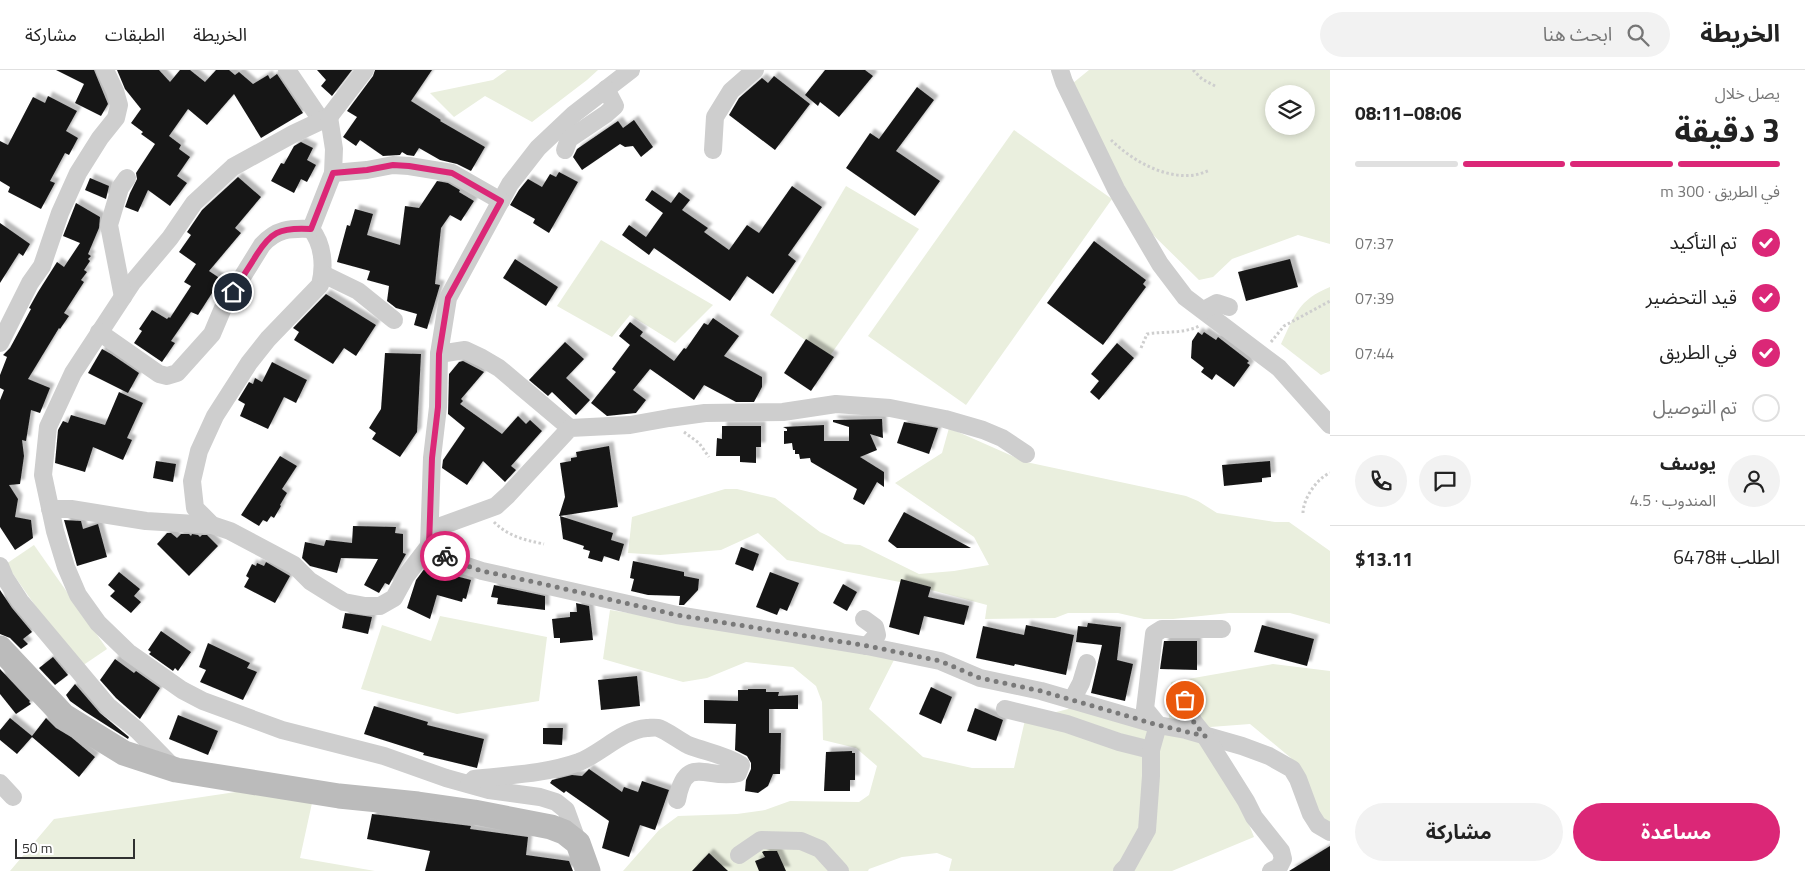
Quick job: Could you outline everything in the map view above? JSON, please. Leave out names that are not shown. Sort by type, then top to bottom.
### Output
[{"type":"street","points":[[0,343],[30,283],[42,266],[60,213],[78,173],[100,138],[116,118],[119,105],[116,91],[105,70]]},
{"type":"street","points":[[287,70],[325,118],[334,149],[333,173],[311,229]]},
{"type":"street","points":[[365,70],[325,118],[233,167],[194,203],[170,238],[132,283],[73,373],[48,427],[43,475],[66,567],[78,595],[98,623],[128,652],[160,676],[203,701],[282,730],[384,756],[446,778],[489,790],[540,797],[556,802],[566,810],[588,871]]},
{"type":"street","points":[[50,509],[71,509],[146,521],[212,525],[230,531],[294,565],[310,581],[344,602],[365,606],[380,606],[394,598],[430,538],[432,458],[438,407],[439,354],[448,298],[510,184],[538,148],[574,114],[631,70]]},
{"type":"street","points":[[712,150],[715,117],[732,91],[756,70]]},
{"type":"street","points":[[1060,70],[1116,189],[1160,264],[1185,296],[1279,368],[1330,425]]},
{"type":"street","points":[[565,150],[569,139],[615,106],[606,89]]},
{"type":"street","points":[[333,173],[367,170],[393,165],[452,173],[501,201]]},
{"type":"street","points":[[123,297],[110,225],[120,188],[127,178]]},
{"type":"street","points":[[99,332],[159,374],[167,376],[177,373],[212,334],[223,308],[268,238],[278,232],[296,228],[311,229],[318,238],[323,274],[320,285],[268,339],[250,363],[215,416],[199,451],[192,481],[193,498],[195,508],[212,525]]},
{"type":"street","points":[[323,274],[358,292],[394,320]]},
{"type":"street","points":[[1208,314],[1217,304],[1229,307]]},
{"type":"street","points":[[439,354],[465,350],[482,358],[498,368],[570,428],[630,425],[705,414],[783,412],[836,404],[890,408],[945,419],[983,430],[1002,438],[1026,454]]},
{"type":"street","points":[[430,538],[496,506],[570,428]]},
{"type":"street","points":[[430,538],[455,562],[482,571],[677,615],[868,646],[940,661],[980,678],[1072,700],[1158,725],[1205,736],[1269,756],[1292,770],[1298,779],[1311,814],[1318,825],[1330,832]]},
{"type":"street","points":[[0,566],[5,578],[20,601],[108,706],[137,730],[176,770]]},
{"type":"street","points":[[864,619],[875,627],[877,635],[868,646]]},
{"type":"street","points":[[1158,725],[1145,709],[1148,669],[1154,634],[1162,629],[1222,629]]},
{"type":"street","points":[[0,648],[64,716],[124,754],[176,770],[300,790],[474,812],[551,828],[564,832],[578,843]]},
{"type":"street","points":[[1072,700],[1081,684],[1087,663]]},
{"type":"street","points":[[1185,700],[1193,721],[1205,736],[1254,817],[1281,852],[1283,860],[1279,867],[1271,871]]},
{"type":"street","points":[[1005,709],[1067,724],[1119,742],[1151,750]]},
{"type":"street","points":[[1122,871],[1127,866],[1147,830],[1151,750],[1158,725]]},
{"type":"street","points":[[468,784],[474,779],[535,772],[580,761],[599,752],[627,734],[645,728],[659,728],[688,745],[734,760],[741,766],[738,774],[728,776],[709,772],[692,772],[684,777],[677,800]]},
{"type":"street","points":[[0,784],[13,797]]},
{"type":"street","points":[[739,855],[761,840],[801,840],[820,849],[840,871]]},
{"type":"path","points":[[1193,70],[1202,79],[1217,87]]},
{"type":"path","points":[[1107,136],[1130,157],[1170,174],[1195,175],[1210,170]]},
{"type":"path","points":[[1260,354],[1284,326],[1330,301]]},
{"type":"path","points":[[1141,348],[1147,334],[1188,331],[1199,327],[1208,314]]},
{"type":"path","points":[[669,418],[682,431],[699,443],[709,457]]},
{"type":"path","points":[[1303,513],[1303,508],[1315,484],[1324,475],[1330,473]]},
{"type":"path","points":[[482,512],[510,535],[544,544]]},
{"type":"green space","points":[[507,70],[598,70],[532,122],[485,96],[454,117],[430,93],[493,80]]},
{"type":"green space","points":[[1089,70],[1330,70],[1330,244],[1298,235],[1232,259],[1213,277],[1199,280],[1147,229],[1089,119],[1073,83]]},
{"type":"green space","points":[[1014,130],[1112,199],[966,405],[868,336]]},
{"type":"green space","points":[[846,186],[919,229],[829,357],[770,315]]},
{"type":"green space","points":[[601,240],[713,305],[675,343],[630,315],[612,337],[557,306]]},
{"type":"green space","points":[[1330,287],[1330,371],[1321,375],[1281,344],[1294,317],[1304,303],[1319,292]]},
{"type":"green space","points":[[949,428],[1026,462],[1186,496],[1217,513],[1275,522],[1289,522],[1330,551],[1330,624],[1290,613],[1229,613],[1173,619],[1144,619],[1118,613],[1068,613],[1055,618],[985,619],[987,605],[905,583],[787,560],[758,533],[721,550],[660,555],[628,553],[632,517],[725,489],[737,489],[775,498],[820,532],[845,544],[860,545],[919,574],[989,565],[974,537],[895,483],[942,453]]},
{"type":"green space","points":[[34,545],[107,649],[79,668],[6,564]]},
{"type":"green space","points":[[610,610],[896,656],[869,709],[923,757],[972,768],[1014,768],[1025,720],[1080,706],[1168,734],[1171,682],[1273,664],[1330,671],[1330,824],[1314,815],[1291,758],[1250,724],[1210,727],[1254,837],[1172,871],[949,871],[952,859],[937,853],[902,857],[868,871],[623,871],[659,830],[678,816],[737,814],[765,810],[790,801],[859,802],[869,795],[877,766],[856,748],[823,740],[822,702],[816,686],[793,667],[746,662],[707,678],[683,682],[603,659]]},
{"type":"green space","points":[[440,616],[547,637],[539,701],[457,714],[361,689],[382,625],[431,641]]},
{"type":"green space","points":[[317,780],[300,858],[375,871],[10,871],[54,819]]},
{"type":"building","points":[[56,70],[94,70],[108,104],[101,116],[75,103],[84,84]]},
{"type":"building","points":[[117,70],[159,70],[170,82],[180,70],[190,70],[205,82],[216,70],[229,70],[235,75],[239,72],[253,84],[268,75],[270,79],[277,74],[303,113],[261,138],[234,94],[207,125],[188,109],[169,136],[181,145],[179,149],[190,157],[177,176],[187,183],[170,206],[148,190],[138,212],[125,207],[137,179],[136,173],[155,144],[141,134],[143,132],[131,123],[141,109],[125,89]]},
{"type":"building","points":[[317,70],[352,70],[332,96],[321,86],[326,80]]},
{"type":"building","points":[[375,70],[432,70],[411,101],[440,121],[485,147],[471,171],[457,164],[440,160],[419,148],[414,156],[402,152],[400,155],[383,156],[360,140],[356,146],[343,137],[357,117],[347,111],[373,76]]},
{"type":"building","points":[[825,70],[865,70],[873,76],[839,117],[820,102],[818,106],[805,95]]},
{"type":"building","points":[[774,76],[810,104],[775,150],[729,115],[739,98],[762,78],[768,83]]},
{"type":"building","points":[[917,87],[934,100],[896,151],[940,181],[915,216],[846,168],[870,133],[879,139]]},
{"type":"building","points":[[48,96],[77,111],[66,131],[78,138],[69,155],[65,153],[50,181],[55,183],[41,209],[8,192],[10,187],[0,181],[0,141],[8,145],[33,97],[45,103]]},
{"type":"building","points":[[634,120],[653,147],[641,157],[633,146],[625,147],[620,144],[582,170],[573,157],[577,149],[618,121],[623,128]]},
{"type":"building","points":[[301,142],[313,148],[307,160],[316,165],[307,182],[301,179],[294,193],[271,181],[281,163],[284,164],[294,146]]},
{"type":"building","points":[[559,172],[578,182],[549,233],[533,223],[535,219],[510,205],[528,179],[542,187],[550,174],[556,177]]},
{"type":"building","points":[[238,177],[261,197],[235,228],[241,233],[209,271],[221,279],[198,315],[191,312],[171,341],[175,343],[162,362],[134,343],[142,331],[139,329],[152,310],[167,319],[170,318],[191,286],[184,282],[196,264],[179,252],[191,235],[187,232],[202,210]]},
{"type":"building","points":[[90,178],[109,186],[106,199],[85,190]]},
{"type":"building","points":[[437,181],[448,183],[474,201],[461,221],[450,215],[441,228],[435,284],[440,285],[427,329],[414,325],[417,314],[396,308],[387,301],[389,286],[367,280],[370,271],[337,262],[347,225],[350,226],[355,209],[373,214],[367,235],[400,245],[405,206],[419,208]]},
{"type":"building","points":[[792,186],[822,207],[788,255],[796,261],[773,294],[747,276],[730,301],[654,248],[649,255],[622,235],[629,225],[646,237],[663,213],[645,200],[652,190],[671,203],[679,192],[690,200],[682,210],[708,228],[704,232],[729,250],[747,225],[759,233]]},
{"type":"building","points":[[76,203],[100,217],[99,228],[88,254],[91,256],[88,259],[90,261],[84,270],[87,272],[81,280],[84,282],[64,313],[69,316],[59,328],[28,379],[50,388],[40,413],[31,410],[26,441],[22,440],[24,456],[20,484],[9,485],[18,499],[15,517],[31,520],[33,538],[15,550],[0,527],[0,400],[4,390],[0,388],[0,375],[7,357],[3,355],[10,348],[31,309],[29,308],[57,262],[64,267],[80,243],[63,236]]},
{"type":"building","points":[[0,223],[30,244],[23,256],[19,253],[0,283]]},
{"type":"building","points":[[1094,241],[1146,280],[1143,284],[1146,287],[1103,345],[1047,303]]},
{"type":"building","points":[[515,259],[558,287],[546,306],[503,278]]},
{"type":"building","points":[[1290,259],[1298,287],[1246,301],[1238,272]]},
{"type":"building","points":[[326,294],[376,325],[356,356],[344,348],[333,364],[294,340],[299,332],[293,328]]},
{"type":"building","points":[[713,318],[739,336],[724,356],[762,377],[762,387],[754,402],[736,402],[704,385],[694,400],[650,369],[633,390],[646,400],[636,413],[607,416],[591,403],[616,372],[612,369],[630,345],[619,336],[630,322],[643,332],[640,336],[674,361],[684,348],[686,349],[704,323],[708,325]]},
{"type":"building","points":[[1198,332],[1202,335],[1204,332],[1216,340],[1218,337],[1249,361],[1247,363],[1250,365],[1234,387],[1216,374],[1212,380],[1201,372],[1204,368],[1191,358],[1192,341]]},
{"type":"building","points":[[806,339],[834,357],[811,391],[784,373]]},
{"type":"building","points":[[565,342],[584,359],[566,378],[590,400],[576,415],[552,392],[548,396],[529,380]]},
{"type":"building","points":[[1117,343],[1134,358],[1099,400],[1090,392],[1099,381],[1091,374]]},
{"type":"building","points":[[102,349],[139,373],[128,393],[88,373]]},
{"type":"building","points":[[385,353],[421,354],[417,432],[400,457],[372,439],[376,433],[369,428],[381,409]]},
{"type":"building","points":[[463,361],[484,372],[461,399],[463,401],[460,404],[502,434],[518,416],[526,424],[530,420],[542,431],[511,466],[516,470],[505,482],[483,461],[467,485],[442,468],[443,460],[465,428],[448,414],[449,374],[459,362]]},
{"type":"building","points":[[272,362],[307,380],[296,403],[284,397],[268,429],[240,416],[245,404],[238,400],[249,382],[253,384],[255,378],[262,382]]},
{"type":"building","points":[[119,392],[143,403],[127,438],[132,440],[123,460],[93,447],[85,472],[55,463],[58,430],[63,421],[68,423],[71,415],[105,425]]},
{"type":"building","points":[[882,419],[883,438],[870,434],[877,450],[860,457],[884,472],[884,487],[877,482],[864,505],[853,499],[857,489],[811,462],[810,458],[800,459],[799,454],[795,454],[795,450],[793,450],[792,443],[784,444],[784,431],[787,431],[787,429],[783,427],[824,425],[824,441],[849,441],[849,427],[833,422],[833,420]]},
{"type":"building","points":[[904,422],[938,428],[929,454],[897,443]]},
{"type":"building","points":[[722,426],[761,426],[761,447],[756,447],[756,463],[740,462],[740,456],[716,456],[717,438],[722,439]]},
{"type":"building","points":[[609,446],[618,507],[559,516],[565,497],[560,463],[571,461],[571,458],[577,457],[576,452]]},
{"type":"building","points":[[280,456],[297,466],[282,489],[287,493],[274,518],[271,516],[267,522],[263,520],[259,526],[241,515]]},
{"type":"building","points":[[156,461],[176,464],[173,482],[153,478]]},
{"type":"building","points":[[1270,461],[1271,477],[1262,478],[1262,482],[1224,486],[1222,465]]},
{"type":"building","points":[[904,512],[971,548],[897,548],[888,541]]},
{"type":"building","points":[[560,516],[613,533],[611,540],[624,544],[619,561],[604,556],[602,562],[588,558],[590,551],[583,549],[584,546],[563,539]]},
{"type":"building","points":[[64,520],[81,521],[83,529],[98,524],[107,557],[77,566]]},
{"type":"building","points":[[353,526],[396,527],[395,533],[403,534],[403,553],[406,554],[389,585],[385,583],[379,593],[364,585],[378,559],[341,558],[337,573],[310,566],[302,558],[305,542],[324,546],[326,540],[352,543]]},
{"type":"building","points":[[167,533],[171,533],[177,538],[181,534],[189,534],[191,536],[192,534],[200,537],[207,535],[218,546],[189,576],[157,544]]},
{"type":"building","points":[[741,547],[759,554],[753,571],[735,564]]},
{"type":"building","points":[[431,560],[445,568],[444,573],[471,580],[466,599],[463,598],[462,602],[437,595],[430,619],[407,608],[416,580]]},
{"type":"building","points":[[633,561],[684,572],[684,576],[699,579],[698,590],[684,605],[679,605],[680,596],[648,595],[631,591],[634,579],[630,578]]},
{"type":"building","points":[[266,562],[290,576],[275,603],[244,587],[249,578],[246,576],[252,564],[256,566],[257,563],[264,566]]},
{"type":"building","points":[[119,572],[140,589],[134,596],[141,602],[131,613],[110,596],[115,591],[108,585]]},
{"type":"building","points":[[770,572],[799,583],[787,611],[780,608],[777,615],[756,607]]},
{"type":"building","points":[[901,579],[931,587],[928,597],[969,606],[964,625],[924,616],[919,635],[889,627]]},
{"type":"building","points":[[843,584],[857,592],[847,611],[833,603]]},
{"type":"building","points":[[494,585],[545,596],[545,610],[497,604],[498,598],[491,597]]},
{"type":"building","points":[[0,590],[32,632],[23,639],[28,644],[21,649],[10,638],[0,634]]},
{"type":"building","points":[[576,603],[589,606],[593,640],[560,643],[560,638],[554,638],[552,619],[570,617],[570,612],[577,612]]},
{"type":"building","points":[[345,613],[372,617],[368,634],[342,628]]},
{"type":"building","points":[[1088,623],[1121,627],[1117,660],[1133,664],[1125,701],[1091,693],[1102,645],[1076,642],[1078,626],[1087,627]]},
{"type":"building","points":[[1026,625],[1074,635],[1066,675],[976,658],[983,626],[1024,635]]},
{"type":"building","points":[[1262,625],[1314,639],[1307,666],[1254,652]]},
{"type":"building","points":[[161,631],[191,652],[178,671],[175,668],[173,671],[149,654],[151,652],[148,650]]},
{"type":"building","points":[[1164,641],[1197,641],[1197,670],[1160,669]]},
{"type":"building","points":[[208,643],[250,663],[247,668],[257,672],[243,700],[200,682],[206,670],[199,667]]},
{"type":"building","points":[[53,657],[68,675],[55,685],[39,668]]},
{"type":"building","points":[[115,659],[160,688],[140,719],[116,698],[100,680]]},
{"type":"building","points":[[0,669],[30,701],[31,704],[16,714],[0,694]]},
{"type":"building","points":[[637,676],[640,706],[601,710],[598,680]]},
{"type":"building","points":[[75,684],[100,713],[129,737],[128,739],[70,701],[66,695]]},
{"type":"building","points":[[931,687],[952,697],[941,724],[919,714]]},
{"type":"building","points":[[766,689],[766,692],[779,692],[778,696],[798,695],[798,709],[769,709],[769,733],[781,733],[780,774],[773,774],[768,786],[758,793],[745,791],[751,763],[747,756],[735,750],[736,724],[704,723],[704,700],[738,701],[738,690]]},
{"type":"building","points":[[374,706],[428,722],[427,725],[484,739],[477,768],[423,755],[424,753],[364,734]]},
{"type":"building","points":[[975,708],[1003,720],[996,741],[967,731]]},
{"type":"building","points":[[178,715],[218,731],[208,755],[169,739]]},
{"type":"building","points":[[10,718],[32,736],[46,718],[56,728],[71,737],[95,757],[79,777],[32,737],[17,754],[0,740],[0,730]]},
{"type":"building","points":[[543,728],[563,728],[562,745],[543,744]]},
{"type":"building","points":[[852,751],[852,753],[855,753],[855,780],[850,780],[850,791],[824,791],[826,752]]},
{"type":"building","points":[[589,769],[622,792],[624,787],[638,792],[642,781],[669,790],[655,830],[640,825],[629,857],[602,848],[609,821],[566,791],[564,793],[550,783],[552,780],[572,775],[582,776]]},
{"type":"building","points":[[372,814],[471,826],[470,829],[528,837],[526,855],[569,861],[573,871],[425,871],[430,851],[367,839]]},
{"type":"building","points":[[1330,846],[1330,871],[1289,871]]},
{"type":"building","points":[[777,851],[786,871],[759,871],[755,861],[765,857],[762,852]]},
{"type":"building","points":[[709,853],[728,871],[692,871]]},
{"type":"way so far","points":[[445,556],[455,562],[482,571],[623,604],[733,625],[868,646],[940,661],[980,678],[1041,691],[1158,725],[1186,730],[1205,736],[1193,721],[1185,700]]},
{"type":"route","points":[[233,292],[268,238],[278,232],[296,228],[311,229],[333,173],[353,172],[393,165],[452,173],[501,201],[448,298],[439,354],[438,407],[432,458],[429,546],[445,556]]}]
